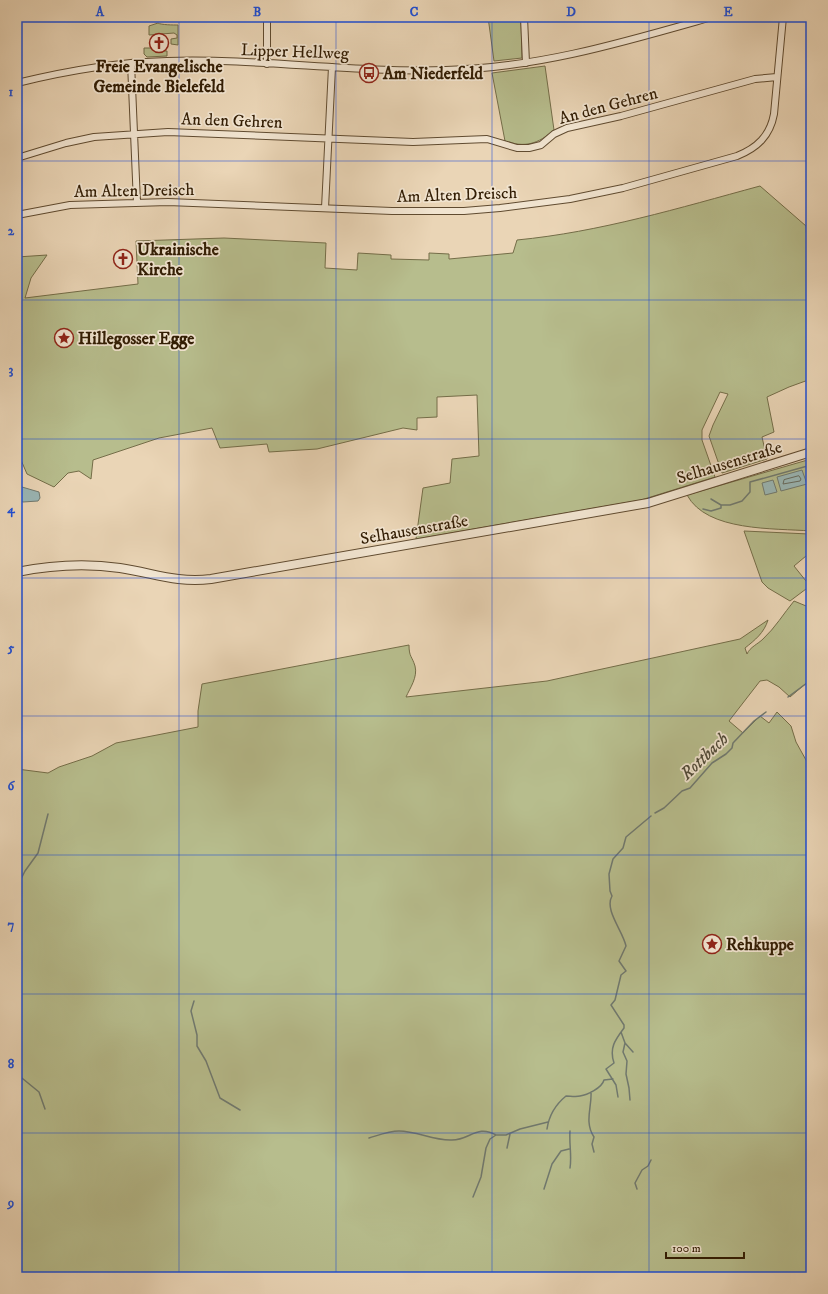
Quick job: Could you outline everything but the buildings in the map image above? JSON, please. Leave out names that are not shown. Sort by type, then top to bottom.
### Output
[{"type":"street","points":[[267,17],[267,64]]},
{"type":"street","points":[[331,18],[362,17]]},
{"type":"street","points":[[397,17],[437,17]]},
{"type":"street","points":[[524,17],[526,63]]},
{"type":"street","name":"Lipper Hellweg","points":[[17,83],[65,72],[131,63],[177,61],[434,70],[493,68],[592,51],[712,17]]},
{"type":"street","name":"Am Alten Dreisch","points":[[17,215],[70,204],[196,202],[428,211],[518,206],[570,199],[623,188],[737,156],[756,146],[763,140],[771,127],[774,114],[783,17]]},
{"type":"street","points":[[131,63],[137,203]]},
{"type":"street","points":[[325,208],[332,67]]},
{"type":"street","name":"An den Gehren","points":[[17,158],[74,141],[105,136],[198,132],[425,142],[487,139],[516,148],[529,148],[542,145],[554,134],[567,128],[621,116],[755,79],[777,77]]},
{"type":"street","name":"Selhausenstraße","points":[[17,572],[48,566],[72,565],[122,568],[180,580],[211,579],[637,506],[811,452]]},
{"type":"green space","points":[[488,17],[521,17],[522,58],[494,61]]},
{"type":"green space","points":[[158,23],[165,25],[178,25],[178,45],[171,44],[171,39],[177,38],[177,35],[174,33],[149,35],[149,26]]},
{"type":"green space","points":[[144,48],[160,48],[161,51],[167,51],[167,56],[147,57],[144,54]]},
{"type":"green space","points":[[545,66],[554,130],[542,139],[531,143],[519,144],[505,141],[492,73]]},
{"type":"green space","points":[[760,186],[806,226],[807,244],[811,243],[811,379],[767,397],[774,432],[762,437],[767,459],[722,473],[709,436],[728,394],[720,392],[702,430],[702,440],[715,477],[641,500],[416,539],[423,488],[450,483],[452,459],[479,456],[477,395],[437,397],[437,417],[417,418],[417,430],[403,428],[317,449],[269,452],[267,444],[220,448],[212,428],[159,438],[93,460],[91,479],[79,471],[68,473],[54,487],[27,474],[21,460],[17,460],[17,257],[47,255],[31,278],[25,298],[138,284],[136,241],[224,238],[326,243],[325,268],[357,270],[358,253],[391,255],[391,259],[429,260],[429,253],[449,254],[449,259],[513,253],[517,240],[609,225],[669,211]]},
{"type":"green space","points":[[811,459],[811,469],[807,470],[811,482],[811,531],[761,528],[725,522],[710,516],[697,507],[687,495]]},
{"type":"green space","points":[[744,531],[809,534],[811,537],[811,561],[806,556],[794,566],[810,586],[790,601],[768,588],[762,582]]},
{"type":"green space","points":[[794,601],[811,608],[811,679],[790,697],[779,687],[767,680],[760,681],[729,721],[743,733],[760,716],[769,723],[777,712],[791,726],[796,742],[811,769],[811,1277],[17,1277],[17,769],[48,773],[59,767],[92,756],[116,743],[198,727],[198,711],[202,684],[409,645],[410,654],[416,670],[413,682],[406,697],[547,681],[740,639],[768,620],[762,632],[745,648],[747,654],[750,649],[772,630]]},
{"type":"water","points":[[802,470],[807,484],[781,491],[777,477]]},
{"type":"water","points":[[773,480],[777,492],[765,495],[762,483]]},
{"type":"water","points":[[22,487],[39,492],[40,498],[38,501],[23,502],[17,500],[17,489]]},
{"type":"waterway","points":[[703,509],[711,511],[721,508],[721,505],[730,505],[742,501],[750,492],[750,482],[811,465]]},
{"type":"waterway","points":[[711,499],[721,505]]},
{"type":"waterway","name":"Rottbach","points":[[788,697],[811,680]]},
{"type":"waterway","name":"Rottbach","points":[[655,813],[664,808],[682,791],[690,788],[712,763],[726,754],[732,748],[733,743],[754,721],[766,712]]},
{"type":"waterway","points":[[17,887],[25,871],[38,853],[48,814]]},
{"type":"waterway","name":"Rottbach","points":[[618,1097],[616,1085],[606,1069],[614,1063],[612,1053],[614,1044],[624,1028],[624,1025],[611,1005],[615,1000],[621,975],[626,971],[619,961],[626,946],[610,908],[612,896],[610,891],[609,874],[613,859],[623,848],[626,837],[651,816]]},
{"type":"waterway","points":[[194,1001],[191,1011],[197,1035],[197,1046],[206,1061],[220,1098],[240,1110]]},
{"type":"waterway","name":"Rottbach","points":[[621,1032],[625,1043],[633,1052]]},
{"type":"waterway","name":"Rottbach","points":[[625,1043],[623,1052],[627,1061],[626,1074],[630,1100]]},
{"type":"waterway","points":[[17,1074],[39,1092],[45,1109]]},
{"type":"waterway","name":"Rottbach","points":[[547,1129],[549,1119],[553,1111],[566,1096],[586,1094],[594,1091],[603,1083],[604,1080],[613,1079]]},
{"type":"waterway","name":"Rottbach","points":[[591,1092],[589,1126],[594,1137],[592,1144],[594,1152]]},
{"type":"waterway","name":"Rottbach","points":[[473,1197],[481,1177],[486,1148],[490,1139],[496,1135],[506,1135],[520,1129],[548,1122]]},
{"type":"waterway","name":"Rottbach","points":[[369,1138],[388,1132],[399,1131],[406,1131],[445,1140],[464,1138],[474,1133],[484,1131],[496,1135]]},
{"type":"waterway","name":"Rottbach","points":[[570,1131],[570,1168]]},
{"type":"waterway","name":"Rottbach","points":[[507,1148],[510,1134]]},
{"type":"waterway","name":"Rottbach","points":[[544,1189],[552,1164],[561,1151],[569,1149]]},
{"type":"waterway","name":"Rottbach","points":[[637,1189],[635,1183],[642,1170],[648,1166],[651,1160]]},
{"type":"place","name":"Freie Evangelische Gemeinde Bielefeld","points":[[159,43]]},
{"type":"place","name":"Am Niederfeld","points":[[369,73]]},
{"type":"place","name":"Ukrainische Kirche","points":[[123,259]]},
{"type":"place","name":"Hillegosser Egge","points":[[64,338]]},
{"type":"place","name":"Rehkuppe","points":[[712,944]]}]
